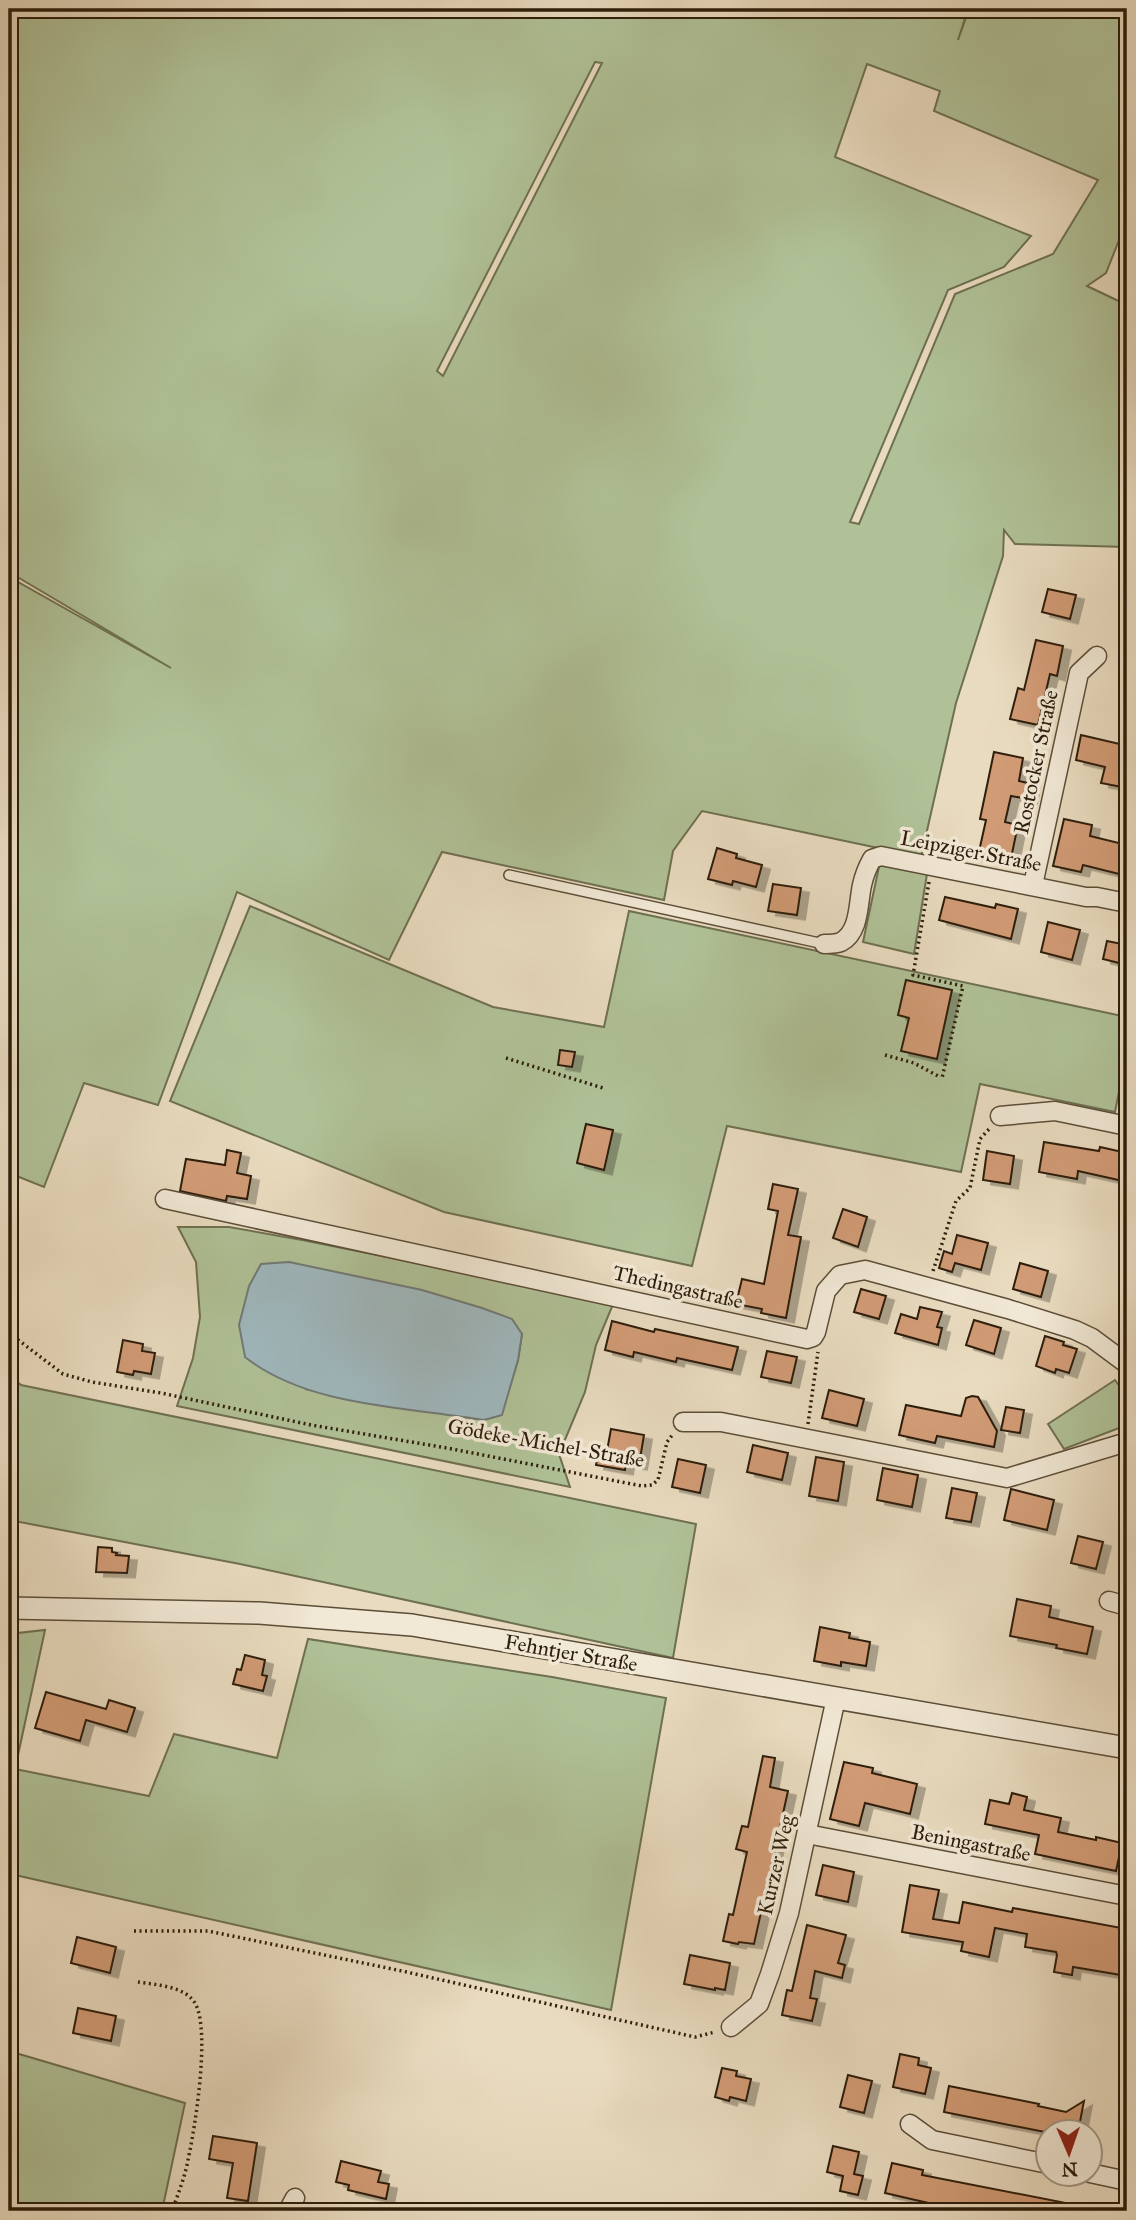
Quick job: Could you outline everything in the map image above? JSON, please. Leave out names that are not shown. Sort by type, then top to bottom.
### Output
[{"type":"street","name":"Rostocker Straße","points":[[1033,885],[1079,673],[1097,656]]},
{"type":"street","name":"Leipziger Straße","points":[[824,944],[838,944],[852,930],[865,871],[872,859],[881,856],[1127,903]]},
{"type":"street","points":[[1000,1116],[1055,1111],[1127,1126]]},
{"type":"street","name":"Thedingastraße","points":[[165,1199],[800,1338],[813,1337]]},
{"type":"street","points":[[813,1337],[826,1291],[840,1275],[865,1270],[1075,1330],[1092,1338],[1127,1364]]},
{"type":"street","points":[[683,1422],[720,1422],[1007,1478],[1127,1442]]},
{"type":"street","points":[[1109,1601],[1127,1606]]},
{"type":"street","name":"Fehntjer Straße","points":[[9,1608],[259,1613],[412,1625],[1127,1748]]},
{"type":"street","name":"Kurzer Weg","points":[[731,2027],[759,2004],[789,1913],[836,1698]]},
{"type":"street","name":"Beningastraße","points":[[807,1834],[1127,1896]]},
{"type":"street","points":[[910,2124],[932,2140],[1034,2161]]},
{"type":"street","points":[[1104,2176],[1127,2181]]},
{"type":"lane","points":[[509,875],[824,944]]},
{"type":"path","points":[[886,1055],[915,1063],[940,1077],[963,986],[913,975],[931,866]]},
{"type":"path","points":[[506,1058],[603,1088]]},
{"type":"path","points":[[927,1287],[956,1201],[970,1188],[980,1139],[1000,1116]]},
{"type":"path","name":"Gödeke-Michel-Straße","points":[[9,1333],[63,1374],[92,1382],[642,1486],[652,1485],[658,1480],[667,1442],[683,1422]]},
{"type":"path","points":[[806,1439],[818,1347],[813,1337]]},
{"type":"path","points":[[134,1931],[208,1931],[402,1970],[695,2037],[731,2027]]},
{"type":"path","points":[[138,1982],[181,1991],[196,2004],[200,2023],[202,2049],[196,2120],[188,2163],[172,2211]]},
{"type":"green space","points":[[9,9],[968,9],[958,40],[969,9],[1127,9],[1127,220],[1106,273],[1087,286],[1127,305],[1127,547],[1015,544],[1004,530],[1003,556],[956,703],[921,857],[702,811],[673,851],[664,900],[442,852],[389,960],[237,892],[158,1105],[84,1083],[44,1187],[9,1173],[9,577],[171,668],[9,572]],"holes":[[[595,62],[602,63],[443,376],[437,371]],[[867,64],[940,91],[934,111],[1098,180],[1053,254],[955,294],[859,524],[850,522],[948,290],[1004,267],[1031,236],[835,157]]]},
{"type":"green space","points":[[880,862],[927,874],[914,954],[863,942]]},
{"type":"green space","points":[[250,906],[493,1007],[604,1027],[629,911],[1127,1017],[1127,1051],[1115,1112],[980,1084],[961,1172],[727,1126],[692,1266],[444,1212],[170,1101]]},
{"type":"green space","points":[[178,1227],[229,1227],[614,1302],[596,1345],[585,1392],[559,1454],[570,1487],[177,1406],[193,1358],[200,1317],[196,1262]],"holes":[[[522,1334],[518,1360],[501,1415],[484,1420],[370,1403],[305,1389]]]},
{"type":"green space","points":[[9,1375],[21,1385],[696,1524],[673,1658],[240,1564],[9,1520]]},
{"type":"green space","points":[[1127,1379],[1127,1425],[1064,1449],[1048,1424],[1115,1380],[1120,1387]]},
{"type":"green space","points":[[45,1630],[15,1769],[149,1796],[174,1734],[277,1758],[308,1639],[552,1677],[666,1698],[611,2010],[15,1875],[9,1900],[9,1634]]},
{"type":"green space","points":[[9,2051],[185,2103],[162,2211],[9,2211]]},
{"type":"water","points":[[289,1262],[422,1290],[512,1319],[522,1334],[518,1360],[502,1415],[484,1420],[359,1402],[298,1386],[270,1374],[245,1357],[239,1325],[249,1286],[261,1264]]},
{"type":"building","points":[[1048,589],[1076,595],[1070,619],[1042,612]]},
{"type":"building","points":[[1036,640],[1063,646],[1057,676],[1050,674],[1038,725],[1010,719],[1018,688],[1024,690]]},
{"type":"building","points":[[1081,735],[1124,745],[1119,768],[1127,769],[1127,788],[1101,783],[1105,767],[1076,760]]},
{"type":"building","points":[[994,752],[1023,758],[1019,781],[1032,784],[1029,799],[1011,796],[1005,822],[1018,825],[1010,863],[978,856],[986,820],[980,819]]},
{"type":"building","points":[[1064,819],[1092,825],[1090,836],[1127,845],[1127,876],[1083,865],[1081,872],[1053,866]]},
{"type":"building","points":[[717,848],[737,854],[736,858],[762,865],[756,887],[733,881],[732,885],[708,879]]},
{"type":"building","points":[[773,884],[801,888],[797,915],[768,911]]},
{"type":"building","points":[[945,897],[995,908],[996,904],[1018,909],[1011,939],[939,920]]},
{"type":"building","points":[[1048,922],[1080,930],[1072,960],[1041,952]]},
{"type":"building","points":[[1107,941],[1127,945],[1127,965],[1103,959]]},
{"type":"building","points":[[906,980],[952,990],[937,1059],[901,1051],[909,1018],[898,1015]]},
{"type":"building","points":[[560,1050],[575,1052],[572,1067],[558,1065]]},
{"type":"building","points":[[586,1124],[613,1130],[604,1170],[577,1163]]},
{"type":"building","points":[[1044,1142],[1099,1151],[1100,1147],[1127,1153],[1123,1181],[1078,1171],[1077,1179],[1039,1172]]},
{"type":"building","points":[[227,1150],[241,1153],[237,1173],[251,1176],[247,1199],[227,1196],[226,1201],[180,1191],[186,1159],[225,1165]]},
{"type":"building","points":[[987,1151],[1014,1156],[1010,1184],[983,1180]]},
{"type":"building","points":[[773,1184],[798,1189],[788,1235],[801,1237],[786,1318],[761,1313],[762,1309],[736,1304],[742,1279],[764,1284],[778,1211],[768,1209]]},
{"type":"building","points":[[843,1209],[867,1217],[858,1247],[833,1238]]},
{"type":"building","points":[[957,1235],[988,1243],[981,1270],[955,1263],[952,1272],[939,1268],[944,1251],[952,1254]]},
{"type":"building","points":[[1020,1263],[1048,1271],[1041,1297],[1013,1289]]},
{"type":"building","points":[[861,1289],[886,1296],[879,1319],[854,1312]]},
{"type":"building","points":[[920,1307],[942,1312],[937,1327],[942,1328],[938,1345],[895,1333],[901,1314],[917,1319]]},
{"type":"building","points":[[974,1320],[1001,1328],[994,1354],[966,1345]]},
{"type":"building","points":[[612,1321],[654,1332],[655,1329],[738,1347],[732,1370],[677,1358],[676,1362],[634,1352],[633,1357],[605,1350]]},
{"type":"building","points":[[1045,1336],[1077,1349],[1069,1373],[1056,1369],[1055,1373],[1036,1366]]},
{"type":"building","points":[[123,1340],[143,1344],[142,1351],[155,1353],[151,1374],[117,1372]]},
{"type":"building","points":[[767,1351],[797,1357],[791,1383],[761,1377]]},
{"type":"building","points":[[829,1390],[864,1399],[857,1426],[822,1418]]},
{"type":"building","points":[[978,1397],[997,1431],[994,1447],[937,1436],[935,1443],[899,1435],[906,1405],[961,1416],[966,1398]]},
{"type":"building","points":[[1006,1407],[1024,1410],[1020,1433],[1001,1430]]},
{"type":"building","points":[[611,1429],[644,1435],[639,1465],[626,1463],[625,1470],[596,1465],[599,1450],[607,1451]]},
{"type":"building","points":[[753,1445],[788,1453],[782,1480],[747,1472]]},
{"type":"building","points":[[816,1457],[844,1462],[838,1501],[809,1496]]},
{"type":"building","points":[[678,1459],[706,1465],[700,1493],[672,1487]]},
{"type":"building","points":[[883,1468],[918,1475],[912,1507],[877,1500]]},
{"type":"building","points":[[952,1488],[977,1493],[971,1522],[946,1518]]},
{"type":"building","points":[[1011,1489],[1054,1500],[1047,1530],[1004,1520]]},
{"type":"building","points":[[1078,1536],[1103,1542],[1096,1569],[1071,1563]]},
{"type":"building","points":[[98,1547],[112,1548],[116,1555],[129,1556],[127,1573],[96,1572]]},
{"type":"building","points":[[1017,1599],[1051,1606],[1049,1617],[1093,1627],[1087,1654],[1010,1636]]},
{"type":"building","points":[[820,1627],[850,1633],[849,1638],[870,1642],[866,1666],[841,1662],[841,1666],[814,1661]]},
{"type":"building","points":[[245,1655],[265,1660],[262,1675],[267,1676],[263,1691],[233,1684]]},
{"type":"building","points":[[46,1692],[106,1709],[109,1700],[135,1708],[127,1732],[86,1720],[80,1741],[35,1728]]},
{"type":"building","points":[[763,1756],[775,1758],[770,1787],[788,1791],[754,1944],[738,1944],[723,1941],[729,1914],[733,1915],[747,1852],[736,1849],[742,1826],[748,1827]]},
{"type":"building","points":[[844,1762],[873,1768],[872,1773],[917,1784],[910,1814],[865,1803],[859,1826],[830,1819]]},
{"type":"building","points":[[1012,1793],[1027,1797],[1024,1810],[1061,1818],[1058,1832],[1122,1843],[1116,1871],[1035,1854],[1039,1835],[985,1824],[990,1800],[1009,1804]]},
{"type":"building","points":[[823,1865],[854,1872],[848,1902],[816,1895]]},
{"type":"building","points":[[910,1885],[939,1890],[933,1919],[959,1923],[963,1902],[1012,1912],[1013,1908],[1127,1929],[1127,1976],[1073,1967],[1072,1975],[1054,1972],[1056,1952],[1025,1947],[1027,1934],[995,1928],[989,1957],[961,1951],[963,1942],[902,1932]]},
{"type":"building","points":[[807,1925],[846,1935],[838,1963],[845,1965],[842,1978],[815,1971],[810,1998],[817,1999],[812,2021],[782,2015],[787,1990],[792,1991]]},
{"type":"building","points":[[77,1937],[116,1947],[110,1973],[71,1963]]},
{"type":"building","points":[[690,1955],[730,1963],[725,1990],[684,1984]]},
{"type":"building","points":[[78,2008],[116,2016],[111,2041],[73,2033]]},
{"type":"building","points":[[900,2054],[919,2058],[918,2065],[931,2068],[925,2094],[893,2087]]},
{"type":"building","points":[[722,2068],[737,2071],[736,2076],[751,2079],[746,2101],[730,2097],[729,2101],[715,2097]]},
{"type":"building","points":[[848,2075],[872,2081],[864,2113],[840,2107]]},
{"type":"building","points":[[949,2086],[1066,2112],[1084,2101],[1081,2118],[1034,2118],[1034,2130],[944,2112]]},
{"type":"building","points":[[213,2136],[257,2143],[248,2201],[227,2198],[233,2163],[209,2159]]},
{"type":"building","points":[[833,2146],[859,2152],[854,2174],[863,2176],[858,2195],[840,2191],[843,2176],[827,2172]]},
{"type":"building","points":[[341,2161],[381,2171],[378,2182],[389,2184],[386,2199],[348,2190],[349,2185],[336,2182]]},
{"type":"building","points":[[892,2163],[923,2170],[922,2175],[1071,2204],[1071,2211],[955,2211],[936,2207],[937,2205],[885,2193]]}]
